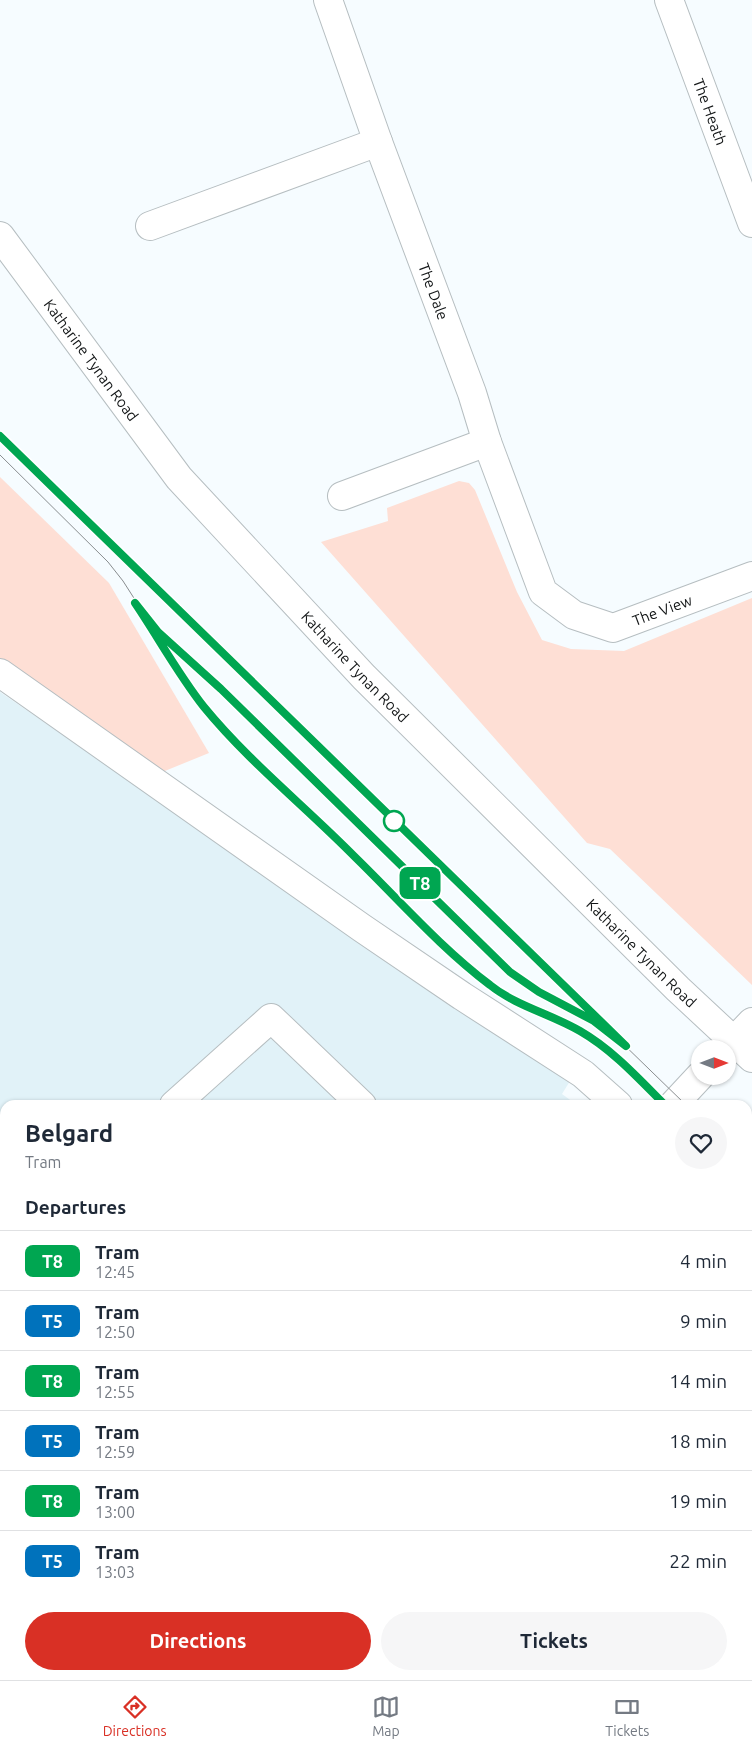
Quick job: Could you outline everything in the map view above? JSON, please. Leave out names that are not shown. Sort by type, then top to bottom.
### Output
[{"type":"street","name":"The Dale","points":[[328,0],[378,142],[472,393],[487,442],[544,592],[574,615]]},
{"type":"street","name":"The Heath","points":[[669,0],[752,222]]},
{"type":"street","points":[[150,226],[378,142]]},
{"type":"street","name":"Katharine Tynan Road","points":[[0,236],[179,478],[364,677],[678,989],[741,1042]]},
{"type":"street","points":[[342,496],[487,442]]},
{"type":"street","name":"The View","points":[[574,615],[613,628],[752,576]]},
{"type":"street","points":[[0,673],[370,933],[462,996],[583,1074],[612,1100]]},
{"type":"street","points":[[180,1100],[271,1018],[357,1100]]},
{"type":"street","points":[[678,1100],[692,1085]]},
{"type":"shaded area","points":[[0,477],[109,583],[209,753],[155,775],[0,666]]},
{"type":"shaded area","points":[[459,481],[469,483],[475,490],[517,592],[542,640],[571,649],[624,651],[752,598],[752,985],[610,849],[587,843],[321,542],[388,521],[387,508]]},
{"type":"shaded area","points":[[0,692],[570,1081],[562,1094],[570,1100],[0,1100]]},
{"type":"tram line","points":[[0,436],[313,741]]},
{"type":"tram line","name":"T8","points":[[0,436],[626,1046],[594,1021],[539,992],[510,972],[221,689],[158,632],[135,603],[203,706],[250,757],[355,856],[436,939],[470,970],[509,998],[590,1036],[619,1060],[660,1100]]},
{"type":"tram line","points":[[0,455],[108,562],[123,581],[203,706],[250,757],[276,780]]},
{"type":"tram line","points":[[161,634],[221,689],[292,759]]},
{"type":"tram line","points":[[475,900],[681,1100]]},
{"type":"tram line","points":[[459,920],[510,972],[526,984],[595,1022]]},
{"type":"tram line","points":[[436,939],[470,970],[497,990],[579,1030],[600,1043],[660,1100]]}]
